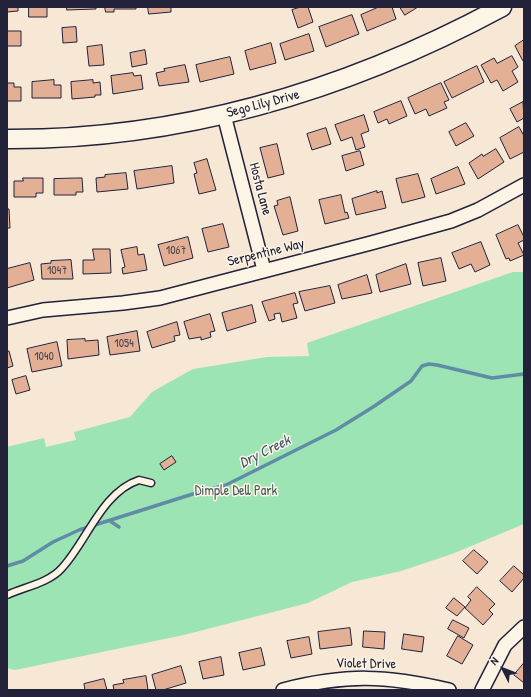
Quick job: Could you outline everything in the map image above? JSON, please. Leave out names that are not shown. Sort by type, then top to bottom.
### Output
[{"type":"main road","name":"Sego Lily Drive","points":[[7,139],[114,134],[165,127],[224,115],[290,98],[380,66],[456,32],[502,7]]},
{"type":"street","name":"Hosta Lane","points":[[224,115],[264,270]]},
{"type":"street","name":"Serpentine Way","points":[[7,318],[43,310],[160,298],[444,223],[478,210],[524,185]]},
{"type":"street","points":[[482,690],[505,645],[524,627]]},
{"type":"street","name":"Violet Drive","points":[[283,690],[323,681],[367,678],[421,683],[449,690]]},
{"type":"lane","points":[[7,594],[47,578],[62,568],[101,512],[123,488],[139,480],[151,483]]},
{"type":"green space","name":"Dimple Dell Park","points":[[513,272],[524,272],[524,524],[452,554],[401,571],[352,582],[308,603],[184,635],[15,670],[7,668],[7,447],[44,438],[46,447],[76,440],[74,432],[130,417],[152,392],[193,369],[267,357],[309,356],[307,343]]},
{"type":"building","points":[[7,7],[18,7],[18,11],[7,12]]},
{"type":"building","points":[[29,7],[47,7],[47,17],[29,17]]},
{"type":"building","points":[[67,7],[96,7],[96,9],[67,10]]},
{"type":"building","points":[[105,7],[136,7],[136,9],[114,9],[114,12],[106,12]]},
{"type":"building","points":[[148,7],[171,7],[171,12],[149,14]]},
{"type":"building","points":[[301,7],[308,7],[313,22],[298,28],[292,10]]},
{"type":"building","points":[[379,7],[392,7],[396,19],[367,31],[361,15]]},
{"type":"building","points":[[400,7],[418,7],[405,15]]},
{"type":"building","points":[[352,15],[359,34],[326,47],[319,27]]},
{"type":"building","points":[[76,27],[77,42],[63,43],[62,28]]},
{"type":"building","points":[[7,31],[21,31],[21,46],[7,46]]},
{"type":"building","points":[[309,34],[314,51],[285,60],[280,44]]},
{"type":"building","points":[[524,40],[524,60],[523,61],[515,46]]},
{"type":"building","points":[[271,43],[276,63],[250,70],[245,51]]},
{"type":"building","points":[[102,45],[104,65],[89,66],[87,47]]},
{"type":"building","points":[[145,50],[147,64],[132,67],[130,53]]},
{"type":"building","points":[[512,56],[518,67],[512,71],[518,82],[503,91],[497,80],[491,83],[481,65],[494,58],[497,63]]},
{"type":"building","points":[[230,57],[234,74],[200,82],[196,65]]},
{"type":"building","points":[[185,65],[189,82],[159,86],[156,73],[165,71],[164,69]]},
{"type":"building","points":[[477,66],[484,82],[452,98],[444,82]]},
{"type":"building","points":[[133,73],[134,76],[141,75],[143,89],[113,94],[111,76]]},
{"type":"building","points":[[54,80],[54,85],[61,85],[61,98],[32,98],[32,82]]},
{"type":"building","points":[[93,80],[93,83],[100,82],[101,95],[72,99],[71,82]]},
{"type":"building","points":[[7,83],[14,83],[14,87],[21,87],[21,101],[7,101]]},
{"type":"building","points":[[441,83],[449,100],[444,102],[447,108],[429,116],[426,109],[415,114],[408,98]]},
{"type":"building","points":[[401,101],[407,116],[389,124],[387,119],[378,123],[374,112]]},
{"type":"building","points":[[523,102],[524,118],[517,122],[510,109]]},
{"type":"building","points":[[364,115],[369,131],[361,134],[365,147],[356,150],[352,137],[341,141],[335,125]]},
{"type":"building","points":[[466,123],[474,136],[456,146],[449,132]]},
{"type":"building","points":[[519,127],[524,136],[524,152],[510,159],[500,138]]},
{"type":"building","points":[[326,128],[331,144],[312,150],[307,134]]},
{"type":"building","points":[[277,144],[284,174],[268,178],[260,148]]},
{"type":"building","points":[[496,149],[504,162],[478,179],[469,163],[482,154],[483,156]]},
{"type":"building","points":[[360,151],[364,165],[346,171],[342,156]]},
{"type":"building","points":[[207,159],[216,190],[199,194],[194,174],[197,173],[194,163]]},
{"type":"building","points":[[172,166],[174,183],[137,189],[134,171]]},
{"type":"building","points":[[458,167],[465,184],[436,194],[431,179]]},
{"type":"building","points":[[126,173],[128,189],[97,192],[96,178],[105,177],[105,175]]},
{"type":"building","points":[[418,174],[425,197],[402,203],[396,179]]},
{"type":"building","points":[[23,178],[43,178],[43,193],[36,193],[36,197],[14,197],[14,181],[23,181]]},
{"type":"building","points":[[82,178],[83,192],[76,192],[76,195],[54,195],[54,179]]},
{"type":"building","points":[[377,191],[377,193],[382,191],[386,208],[356,215],[352,199]]},
{"type":"building","points":[[341,195],[345,213],[347,212],[349,218],[325,224],[319,200]]},
{"type":"building","points":[[290,197],[298,231],[283,235],[274,206],[278,205],[277,201]]},
{"type":"building","points":[[7,209],[9,209],[10,228],[7,228]]},
{"type":"building","points":[[223,224],[229,247],[208,252],[202,229]]},
{"type":"building","points":[[518,225],[524,240],[518,243],[524,255],[510,261],[509,258],[506,259],[496,235]]},
{"type":"building","points":[[188,237],[193,258],[164,266],[158,245]]},
{"type":"building","points":[[481,242],[490,265],[475,272],[471,264],[459,269],[452,253]]},
{"type":"building","points":[[137,247],[138,255],[144,254],[147,270],[123,274],[122,268],[125,267],[121,250]]},
{"type":"building","points":[[93,249],[110,249],[111,273],[83,274],[83,260],[94,260]]},
{"type":"building","points":[[441,258],[446,281],[423,286],[418,263]]},
{"type":"building","points":[[71,260],[73,279],[42,279],[41,264],[51,263],[51,261]]},
{"type":"building","points":[[30,263],[34,280],[7,288],[7,269]]},
{"type":"building","points":[[406,264],[411,284],[380,292],[376,275]]},
{"type":"building","points":[[367,275],[372,293],[342,299],[338,285]]},
{"type":"building","points":[[330,286],[335,303],[305,311],[299,292]]},
{"type":"building","points":[[295,293],[298,303],[293,304],[297,318],[282,322],[280,313],[274,314],[275,319],[269,321],[262,302]]},
{"type":"building","points":[[252,305],[256,322],[227,331],[222,313]]},
{"type":"building","points":[[210,314],[215,331],[210,332],[211,337],[201,340],[201,337],[189,339],[184,322]]},
{"type":"building","points":[[177,322],[180,335],[174,336],[175,341],[152,348],[147,332]]},
{"type":"building","points":[[137,331],[140,351],[110,355],[107,337]]},
{"type":"building","points":[[85,339],[85,341],[98,340],[99,355],[68,359],[67,340]]},
{"type":"building","points":[[57,342],[62,366],[32,372],[27,349]]},
{"type":"building","points":[[7,351],[9,351],[13,366],[7,368]]},
{"type":"building","points":[[26,376],[30,390],[16,394],[12,380]]},
{"type":"building","points":[[172,456],[176,462],[164,470],[160,464]]},
{"type":"building","points":[[474,550],[488,562],[477,574],[463,561]]},
{"type":"building","points":[[514,566],[524,575],[524,578],[512,592],[500,581]]},
{"type":"building","points":[[477,587],[495,604],[489,610],[493,614],[483,625],[465,608],[471,600],[468,597]]},
{"type":"building","points":[[454,598],[465,607],[457,616],[446,608]]},
{"type":"building","points":[[453,620],[469,628],[464,638],[448,629]]},
{"type":"building","points":[[350,628],[352,645],[320,649],[318,632]]},
{"type":"building","points":[[364,631],[385,632],[384,649],[363,647]]},
{"type":"building","points":[[404,634],[424,637],[422,652],[402,649]]},
{"type":"building","points":[[458,636],[473,645],[462,664],[447,656]]},
{"type":"building","points":[[309,637],[312,654],[291,658],[287,641]]},
{"type":"building","points":[[261,648],[265,665],[243,670],[239,653]]},
{"type":"building","points":[[221,657],[224,675],[203,679],[199,662]]},
{"type":"building","points":[[524,663],[524,683],[514,675]]},
{"type":"building","points":[[181,666],[186,683],[163,690],[156,690],[152,675]]},
{"type":"building","points":[[146,676],[148,690],[114,690],[113,685],[124,683],[123,680]]},
{"type":"building","points":[[104,679],[107,690],[85,690],[84,684]]},
{"type":"waterway","name":"Dry Creek","points":[[7,566],[23,561],[53,542],[79,530],[226,485],[336,430],[411,381],[422,366],[429,364],[437,365],[492,378],[524,374]]},
{"type":"waterway","points":[[110,521],[119,527]]}]
